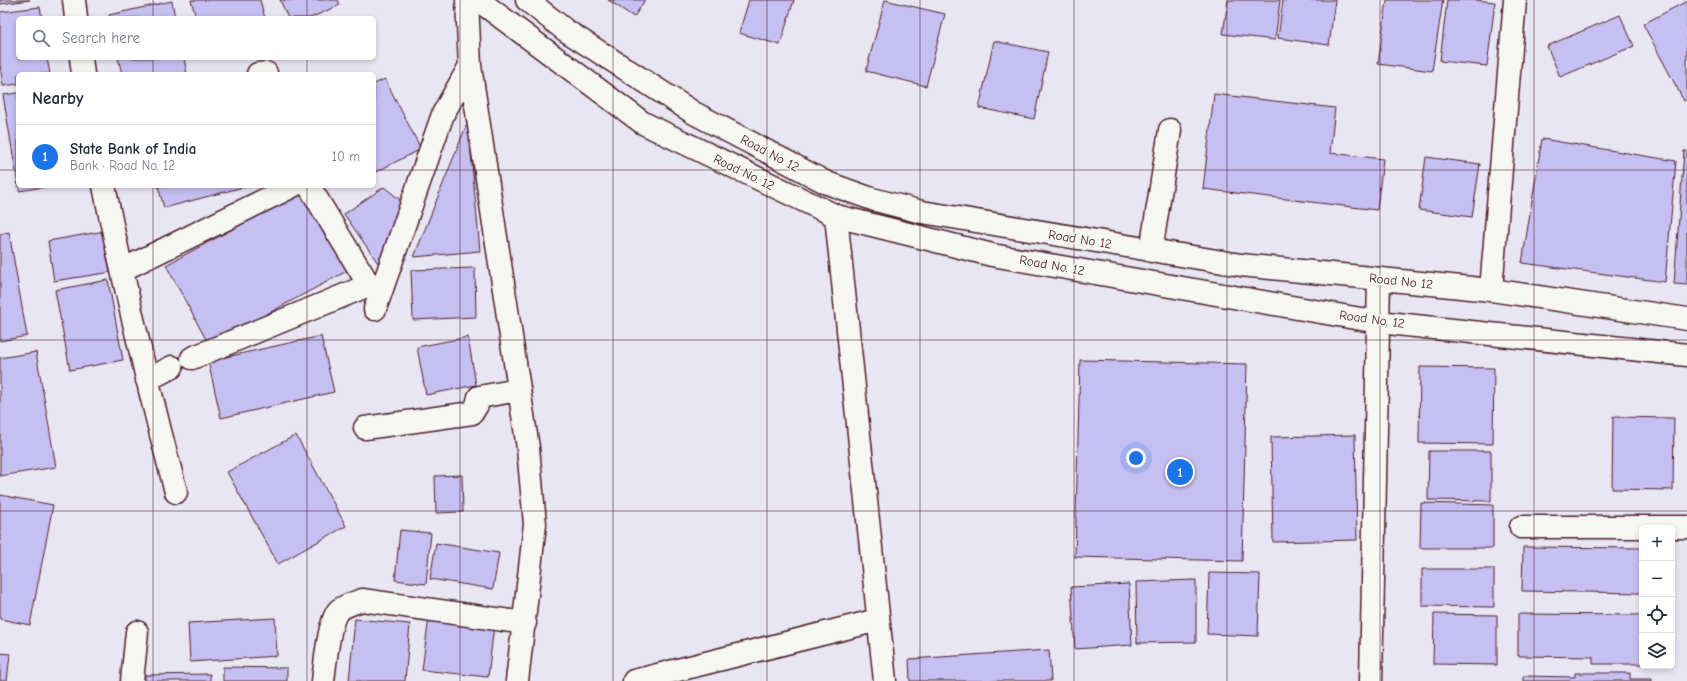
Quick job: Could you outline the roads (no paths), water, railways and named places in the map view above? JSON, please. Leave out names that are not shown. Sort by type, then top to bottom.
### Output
[{"type":"street","points":[[74,0],[76,16]]},
{"type":"street","points":[[467,0],[470,66],[528,448],[535,524],[525,622],[517,681]]},
{"type":"street","name":"Road No. 12","points":[[478,0],[643,123],[836,216],[992,255],[1378,322],[1476,331],[1687,355]]},
{"type":"street","name":"Road No 12","points":[[527,0],[565,30],[694,113],[827,183],[872,199],[922,212],[1241,265],[1491,290],[1687,319]]},
{"type":"street","points":[[1491,290],[1515,0]]},
{"type":"street","points":[[81,60],[83,72]]},
{"type":"street","points":[[375,310],[443,114],[470,66]]},
{"type":"street","points":[[1151,251],[1170,130]]},
{"type":"street","points":[[104,188],[122,270],[176,492]]},
{"type":"street","points":[[122,270],[289,188]]},
{"type":"street","points":[[192,358],[369,286],[310,188]]},
{"type":"street","points":[[836,216],[885,681]]},
{"type":"street","points":[[1371,681],[1379,279]]},
{"type":"street","points":[[148,380],[172,367]]},
{"type":"street","points":[[365,428],[472,413],[477,405],[479,397],[519,390]]},
{"type":"street","points":[[1521,527],[1687,527]]},
{"type":"street","points":[[323,681],[333,621],[338,611],[348,604],[362,600],[525,622]]},
{"type":"street","points":[[634,681],[878,620]]},
{"type":"street","points":[[132,681],[136,632]]},
{"type":"place","name":"State Bank of India","points":[[1180,472]]}]
